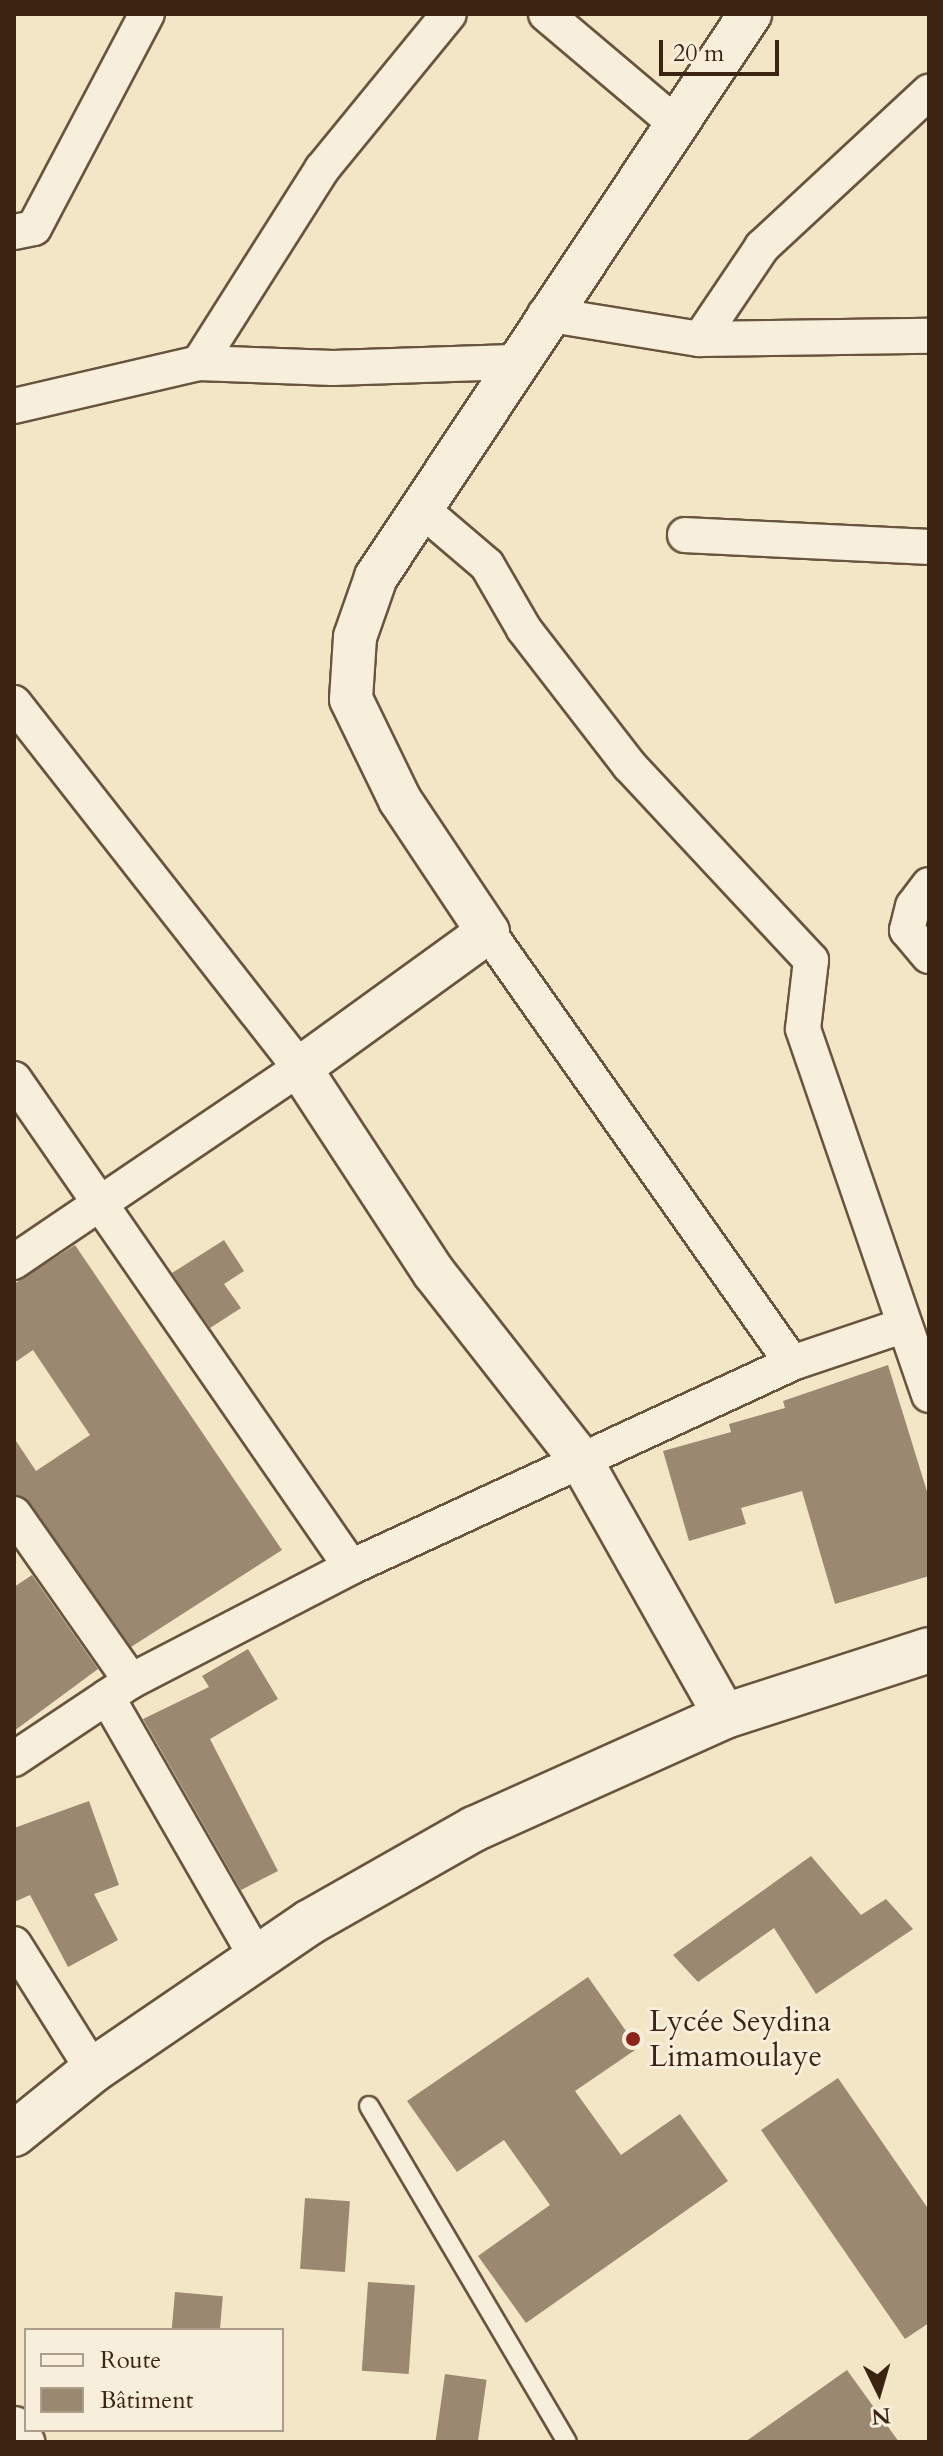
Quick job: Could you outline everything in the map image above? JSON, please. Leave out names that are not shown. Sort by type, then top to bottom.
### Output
[{"type":"main road","points":[[14,2134],[93,2070],[257,1958],[474,1829],[725,1716],[929,1650]]},
{"type":"street","points":[[14,232],[34,228],[147,14]]},
{"type":"street","points":[[199,363],[322,169],[449,14]]},
{"type":"street","points":[[546,14],[676,124]]},
{"type":"street","points":[[750,14],[545,314],[376,577],[355,637],[351,699],[400,800],[488,932],[792,1363]]},
{"type":"street","points":[[700,339],[762,247],[929,92]]},
{"type":"street","points":[[545,314],[700,339],[929,336]]},
{"type":"street","points":[[14,406],[199,363],[333,368],[517,362]]},
{"type":"street","points":[[419,507],[487,565],[579,704],[811,960],[815,969],[800,1017],[902,1326],[929,1395]]},
{"type":"street","points":[[685,535],[929,547]]},
{"type":"street","points":[[14,703],[300,1068],[434,1273],[580,1459],[725,1716]]},
{"type":"street","points":[[929,885],[913,906],[907,930],[929,956]]},
{"type":"street","points":[[14,1262],[300,1068],[488,932]]},
{"type":"street","points":[[14,1079],[351,1567]]},
{"type":"street","points":[[14,1759],[119,1689],[351,1567],[792,1363],[902,1326]]},
{"type":"street","points":[[14,1514],[119,1689],[257,1958]]},
{"type":"street","points":[[14,1944],[93,2070]]},
{"type":"street","points":[[14,2428],[23,2442]]},
{"type":"lane","points":[[369,2106],[567,2442]]},
{"type":"building","points":[[224,1240],[244,1271],[224,1284],[241,1308],[210,1328],[172,1273]]},
{"type":"building","points":[[75,1245],[282,1550],[131,1647],[30,1503],[14,1494],[14,1438],[36,1471],[90,1435],[33,1350],[14,1363],[14,1284]]},
{"type":"building","points":[[888,1365],[929,1498],[929,1576],[835,1604],[802,1491],[741,1508],[746,1524],[689,1541],[663,1451],[731,1432],[729,1424],[785,1408],[783,1401]]},
{"type":"building","points":[[32,1575],[98,1669],[14,1731],[14,1587]]},
{"type":"building","points":[[248,1649],[278,1699],[210,1739],[278,1871],[241,1890],[143,1719],[209,1687],[202,1676]]},
{"type":"building","points":[[89,1801],[119,1885],[94,1894],[118,1940],[68,1967],[30,1895],[14,1902],[14,1828]]},
{"type":"building","points":[[811,1856],[861,1915],[886,1899],[913,1929],[816,1994],[774,1928],[698,1982],[673,1955]]},
{"type":"building","points":[[588,1977],[638,2048],[575,2091],[621,2155],[680,2114],[728,2181],[526,2323],[478,2256],[550,2205],[504,2140],[457,2172],[407,2101]]},
{"type":"building","points":[[838,2078],[929,2210],[929,2323],[905,2339],[761,2130]]},
{"type":"building","points":[[305,2198],[350,2201],[345,2272],[300,2269]]},
{"type":"building","points":[[368,2282],[415,2285],[409,2374],[362,2371]]},
{"type":"building","points":[[175,2292],[223,2296],[220,2328],[172,2328]]},
{"type":"building","points":[[847,2370],[899,2442],[745,2442]]},
{"type":"building","points":[[445,2374],[487,2380],[478,2442],[435,2442]]},
{"type":"place","name":"Lycée Seydina Limamoulaye","points":[[633,2039]]}]
